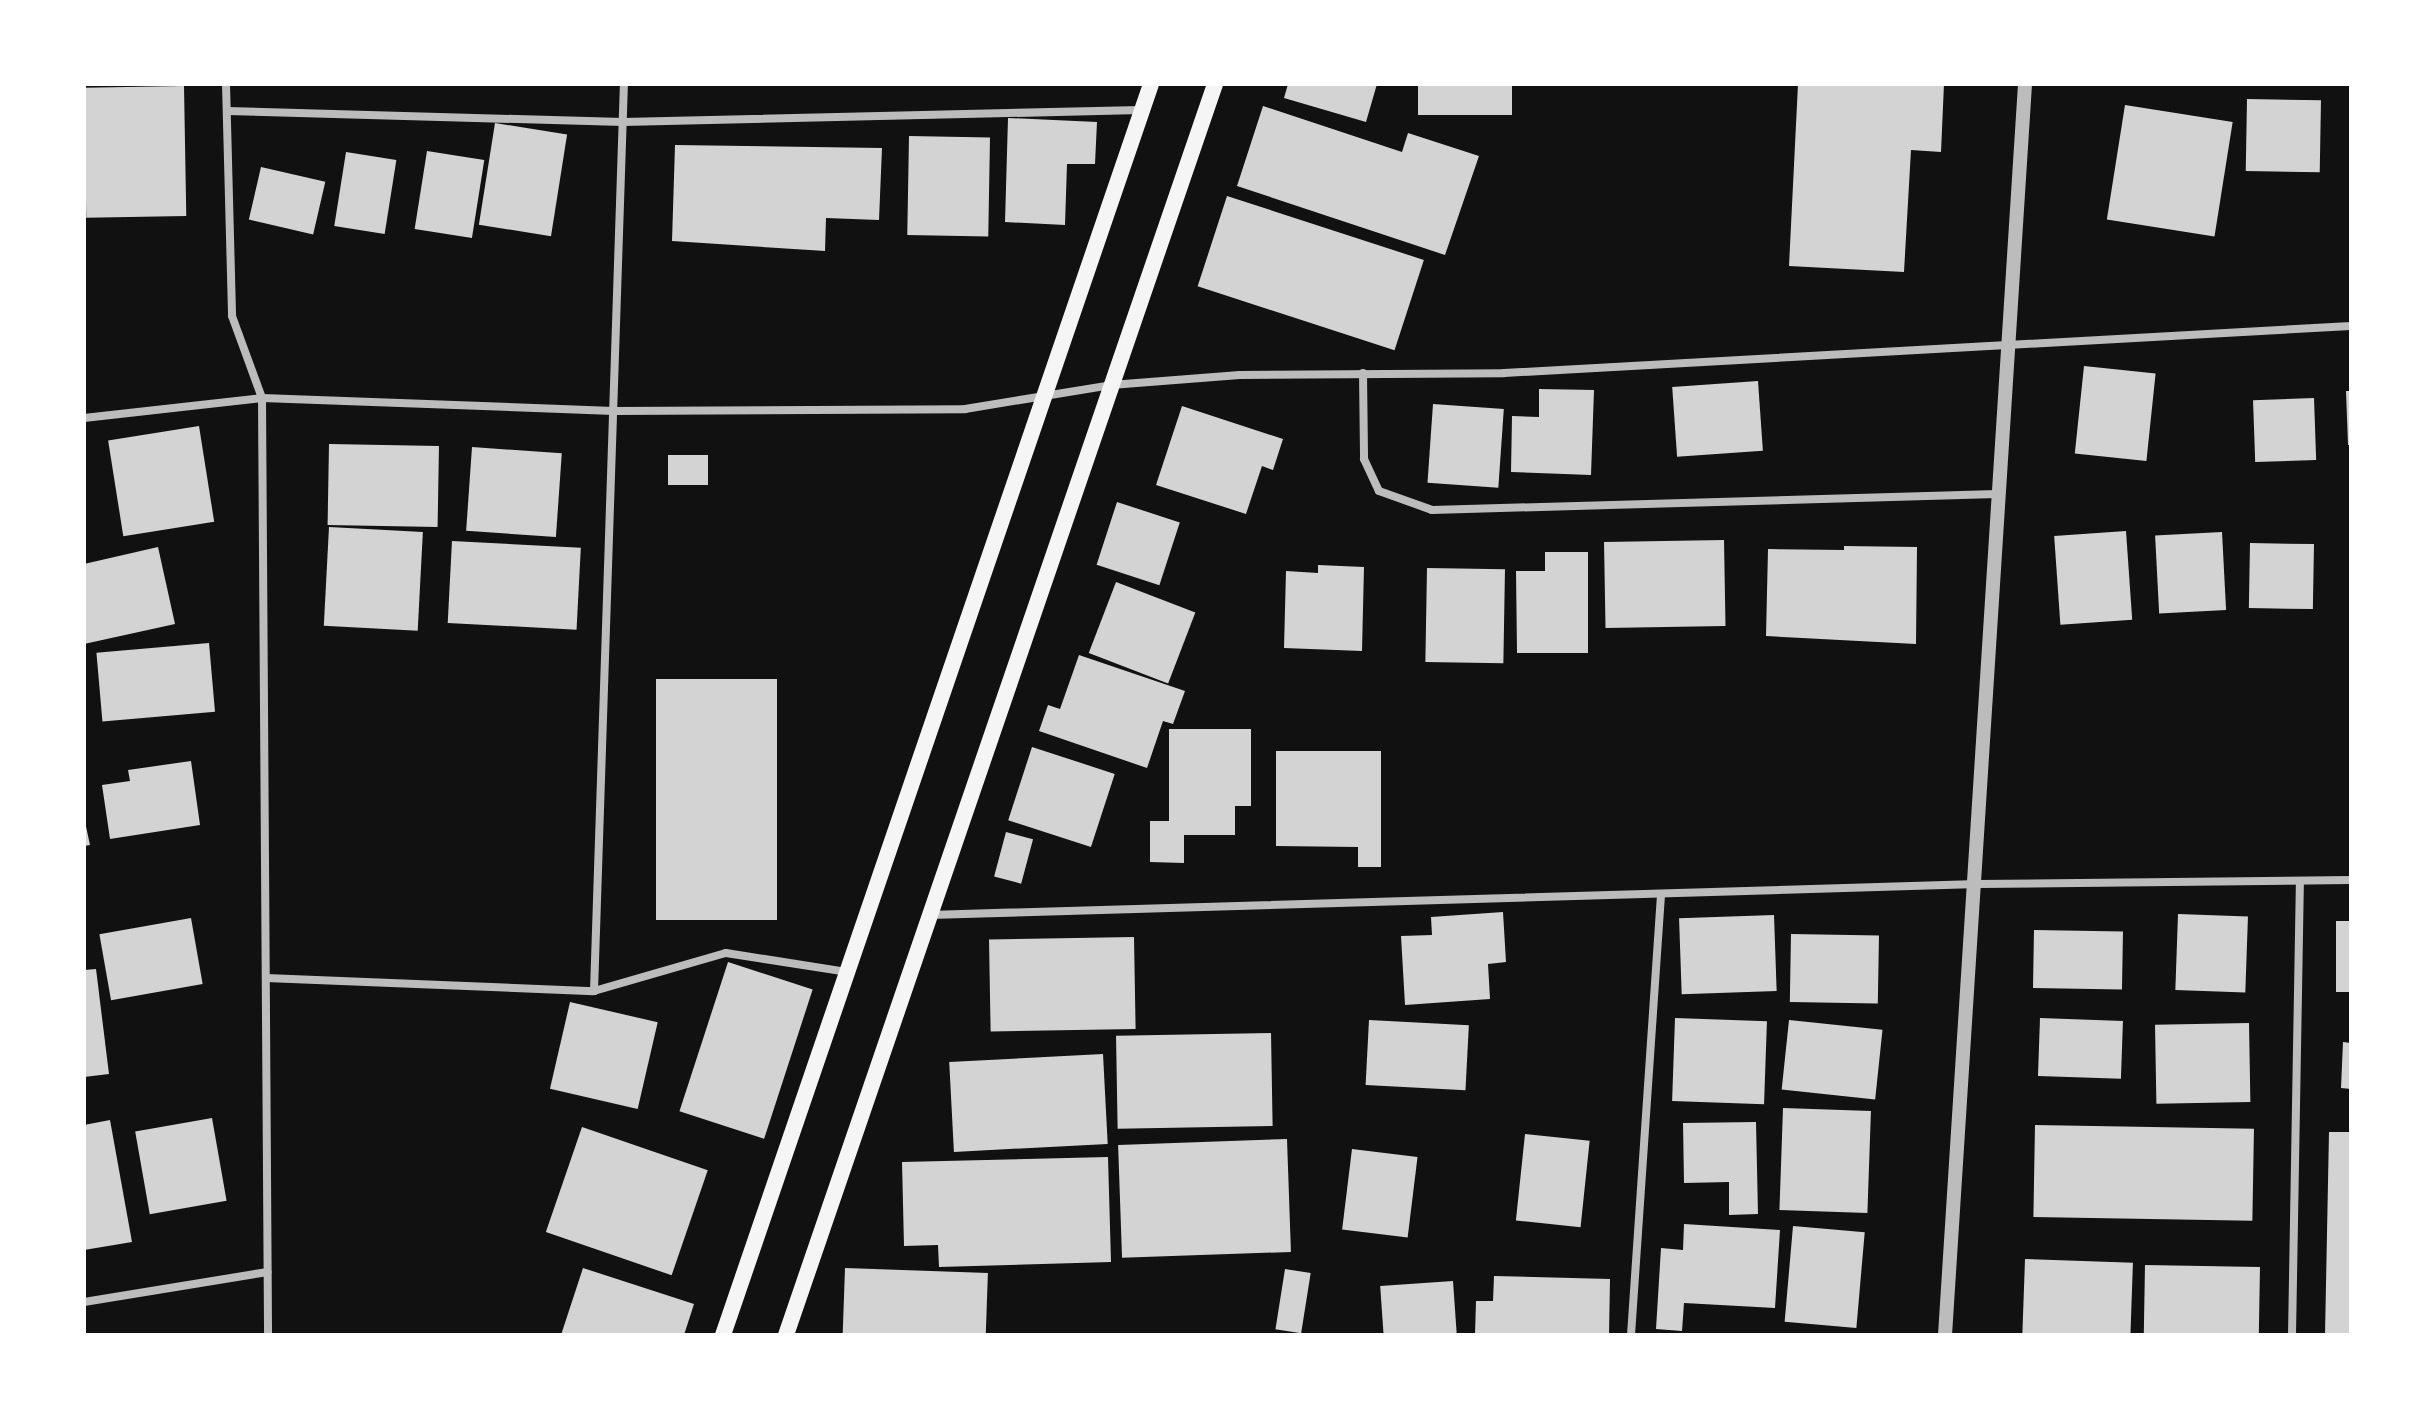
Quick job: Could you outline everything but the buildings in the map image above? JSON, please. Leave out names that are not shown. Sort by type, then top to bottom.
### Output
[{"type":"main road","points":[[723,1335],[1151,84]]},
{"type":"main road","points":[[786,1335],[1215,84]]},
{"type":"street","points":[[226,84],[232,316],[262,398],[268,1335]]},
{"type":"street","points":[[594,991],[624,84]]},
{"type":"street","points":[[1945,1335],[1978,884],[2004,348],[2025,84]]},
{"type":"street","points":[[227,111],[623,122],[1142,110]]},
{"type":"street","points":[[84,418],[262,398],[614,411],[965,409],[1044,399],[1111,385],[1240,375],[1504,373],[2004,348],[2351,326]]},
{"type":"street","points":[[1363,373],[1364,459],[1379,491],[1432,510],[1997,494]]},
{"type":"street","points":[[929,915],[1978,884],[2351,880]]},
{"type":"street","points":[[2292,1335],[2300,881]]},
{"type":"street","points":[[1631,1335],[1661,894]]},
{"type":"street","points":[[266,978],[594,991],[726,953],[848,972]]},
{"type":"street","points":[[84,1302],[268,1272]]}]
